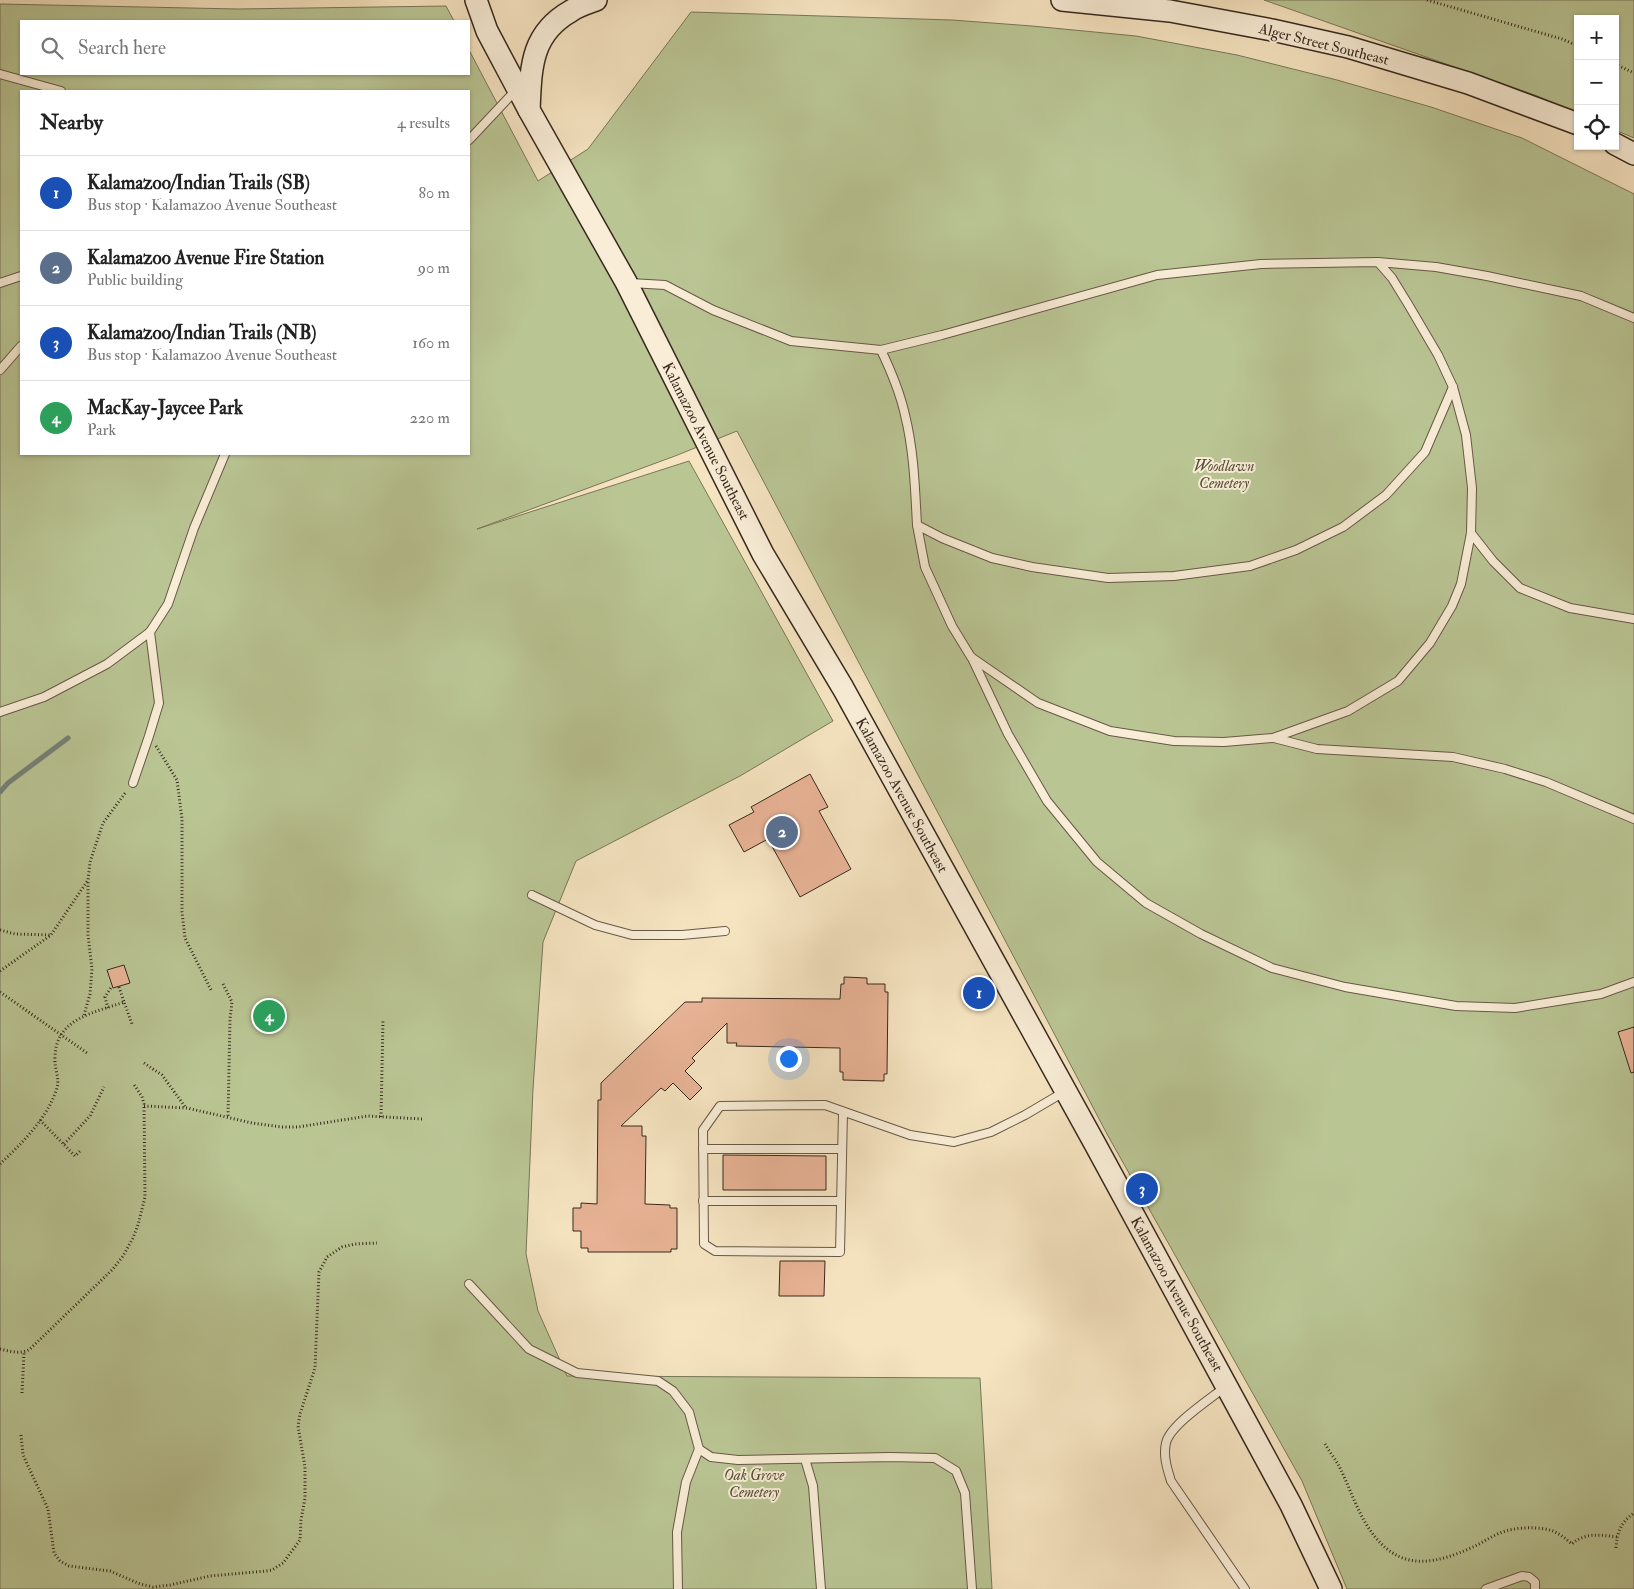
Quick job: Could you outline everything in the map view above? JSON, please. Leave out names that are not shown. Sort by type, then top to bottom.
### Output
[{"type":"main road","name":"Kalamazoo Avenue Southeast","points":[[476,0],[487,31],[529,110],[626,282],[763,554],[843,688],[1066,1091],[1291,1505],[1331,1589]]},
{"type":"main road","points":[[529,110],[531,70],[534,54],[541,40],[558,19],[572,10],[596,0]]},
{"type":"main road","name":"Alger Street Southeast","points":[[1062,0],[1170,11],[1272,30],[1348,47],[1468,83],[1574,123]]},
{"type":"main road","points":[[1619,146],[1634,154]]},
{"type":"lane","points":[[0,74],[57,90]]},
{"type":"lane","points":[[470,139],[518,89]]},
{"type":"lane","points":[[626,282],[665,285],[713,310],[792,341],[881,350],[942,335],[1157,275],[1261,264],[1378,262],[1436,267],[1581,296],[1634,318]]},
{"type":"lane","points":[[971,656],[1038,703],[1110,731],[1174,741],[1224,742],[1273,738],[1348,710],[1398,681],[1430,643],[1452,606],[1461,584],[1471,533],[1472,488],[1466,436],[1453,387],[1438,355],[1408,304],[1392,278],[1378,262]]},
{"type":"lane","points":[[0,283],[20,276]]},
{"type":"lane","points":[[0,370],[20,347]]},
{"type":"lane","points":[[881,350],[895,380],[905,415],[914,466],[917,526],[925,566],[952,626],[971,656],[1008,734],[1047,801],[1096,862],[1146,904],[1201,934],[1272,968],[1345,987],[1456,1006],[1515,1008],[1601,994],[1634,982]]},
{"type":"lane","points":[[917,526],[992,558],[1032,567],[1108,578],[1174,576],[1250,566],[1296,550],[1343,527],[1386,495],[1425,452],[1453,387]]},
{"type":"lane","points":[[0,712],[44,697],[107,664],[150,632],[168,604],[194,528],[225,455]]},
{"type":"lane","points":[[1471,533],[1493,561],[1520,588],[1570,608],[1634,618]]},
{"type":"lane","points":[[133,783],[159,703],[150,632]]},
{"type":"lane","points":[[1273,738],[1317,749],[1453,757],[1505,769],[1546,782],[1634,819]]},
{"type":"lane","points":[[532,895],[595,925],[632,935],[682,935],[725,931]]},
{"type":"lane","points":[[843,1112],[840,1252],[715,1251],[704,1244],[703,1130],[720,1106],[825,1105],[910,1135],[954,1142],[991,1132],[1066,1091]]},
{"type":"lane","points":[[703,1149],[842,1149]]},
{"type":"lane","points":[[703,1201],[841,1201]]},
{"type":"lane","points":[[468,1284],[529,1349],[577,1373],[658,1381],[673,1391],[689,1412],[699,1449],[686,1482],[677,1532],[678,1589]]},
{"type":"lane","points":[[1226,1386],[1178,1423],[1166,1441],[1165,1463],[1171,1480],[1245,1589]]},
{"type":"lane","points":[[699,1449],[711,1457],[738,1460],[935,1458],[956,1471],[965,1493],[972,1589]]},
{"type":"lane","points":[[805,1459],[813,1486],[821,1589]]},
{"type":"lane","points":[[1486,1589],[1522,1576],[1529,1577],[1535,1582],[1535,1589]]},
{"type":"path","points":[[1428,0],[1562,39],[1574,44]]},
{"type":"path","points":[[1619,66],[1634,73]]},
{"type":"path","points":[[149,736],[178,780],[182,819],[182,912],[185,938],[210,990]]},
{"type":"path","points":[[84,1016],[90,994],[92,969],[88,935],[88,880],[90,862],[102,823],[133,783]]},
{"type":"path","points":[[0,971],[51,935],[88,880]]},
{"type":"path","points":[[0,930],[15,934],[51,935]]},
{"type":"path","points":[[223,984],[232,1002],[228,1117]]},
{"type":"path","points":[[108,1008],[105,998],[112,986]]},
{"type":"path","points":[[119,987],[132,1024]]},
{"type":"path","points":[[0,992],[87,1052]]},
{"type":"path","points":[[0,1164],[40,1120],[51,1103],[58,1085],[55,1056],[58,1039],[61,1035],[70,1025],[84,1016],[124,1002]]},
{"type":"path","points":[[381,1117],[382,1020]]},
{"type":"path","points":[[144,1063],[162,1075],[186,1108]]},
{"type":"path","points":[[0,1349],[24,1352],[30,1349],[102,1281],[118,1263],[130,1244],[138,1225],[145,1197],[144,1106],[142,1097],[133,1083]]},
{"type":"path","points":[[64,1144],[90,1116],[104,1088]]},
{"type":"path","points":[[144,1106],[186,1108],[252,1123],[282,1127],[298,1127],[362,1117],[422,1119]]},
{"type":"path","points":[[40,1120],[75,1156],[80,1151]]},
{"type":"path","points":[[21,1435],[23,1455],[48,1509],[54,1553],[56,1558],[63,1563],[76,1567],[110,1571],[140,1584],[153,1587],[210,1576],[259,1572],[278,1567],[300,1540],[301,1520],[306,1493],[305,1467],[298,1426],[315,1368],[319,1272],[327,1257],[342,1246],[377,1243]]},
{"type":"path","points":[[22,1393],[24,1352]]},
{"type":"path","points":[[1325,1444],[1338,1465],[1358,1509],[1376,1538],[1402,1559],[1415,1561],[1438,1560],[1453,1556],[1501,1532],[1518,1528],[1552,1531],[1572,1544],[1584,1537],[1593,1535],[1600,1534],[1617,1537]]},
{"type":"path","points":[[1616,1548],[1620,1527],[1634,1513]]},
{"type":"green space","points":[[1264,0],[1634,0],[1634,138],[1619,132],[1619,15],[1574,15],[1574,111],[1537,96]]},
{"type":"green space","points":[[0,4],[238,9],[446,6],[453,20],[20,20],[20,75],[470,75],[470,52],[538,181],[588,149],[691,12],[952,20],[1032,26],[1136,36],[1237,55],[1337,80],[1431,107],[1522,138],[1634,194],[1634,1589],[1347,1589],[1302,1481],[1107,1134],[737,431],[675,456],[477,529],[689,461],[833,721],[740,776],[576,861],[543,942],[533,1089],[526,1254],[538,1311],[567,1376],[980,1378],[992,1589],[0,1589]]},
{"type":"building","points":[[810,774],[828,807],[819,811],[851,869],[800,897],[768,839],[744,852],[729,825],[754,812],[751,807]]},
{"type":"building","points":[[124,965],[130,983],[113,988],[107,970]]},
{"type":"building","points":[[844,977],[867,978],[867,984],[885,984],[885,992],[888,992],[887,1074],[884,1074],[884,1081],[843,1080],[843,1072],[840,1072],[840,1048],[736,1046],[737,1043],[727,1043],[727,1023],[692,1058],[695,1061],[685,1071],[702,1088],[690,1100],[673,1083],[665,1091],[661,1088],[621,1126],[642,1126],[642,1136],[646,1136],[645,1204],[670,1205],[670,1208],[677,1208],[677,1249],[671,1249],[671,1252],[588,1252],[588,1248],[581,1248],[581,1231],[573,1231],[573,1208],[581,1208],[581,1203],[597,1204],[598,1100],[601,1100],[601,1083],[685,1002],[702,1002],[702,998],[840,999],[841,984],[844,984]]},
{"type":"building","points":[[1634,1027],[1634,1072],[1631,1073],[1618,1032]]},
{"type":"building","points":[[723,1155],[826,1156],[826,1190],[723,1190]]},
{"type":"building","points":[[780,1261],[825,1261],[824,1296],[779,1296]]},
{"type":"waterway","points":[[0,792],[8,783],[68,738]]},
{"type":"place","name":"Kalamazoo Avenue Fire Station","points":[[782,832]]},
{"type":"place","name":"Kalamazoo/Indian Trails (SB)","points":[[979,993]]},
{"type":"place","name":"MacKay-Jaycee Park","points":[[269,1016]]},
{"type":"place","name":"Kalamazoo/Indian Trails (NB)","points":[[1142,1189]]},
{"type":"park label","name":"Woodlawn Cemetery","points":[[1224,474]]},
{"type":"park label","name":"Oak Grove Cemetery","points":[[754,1484]]}]
